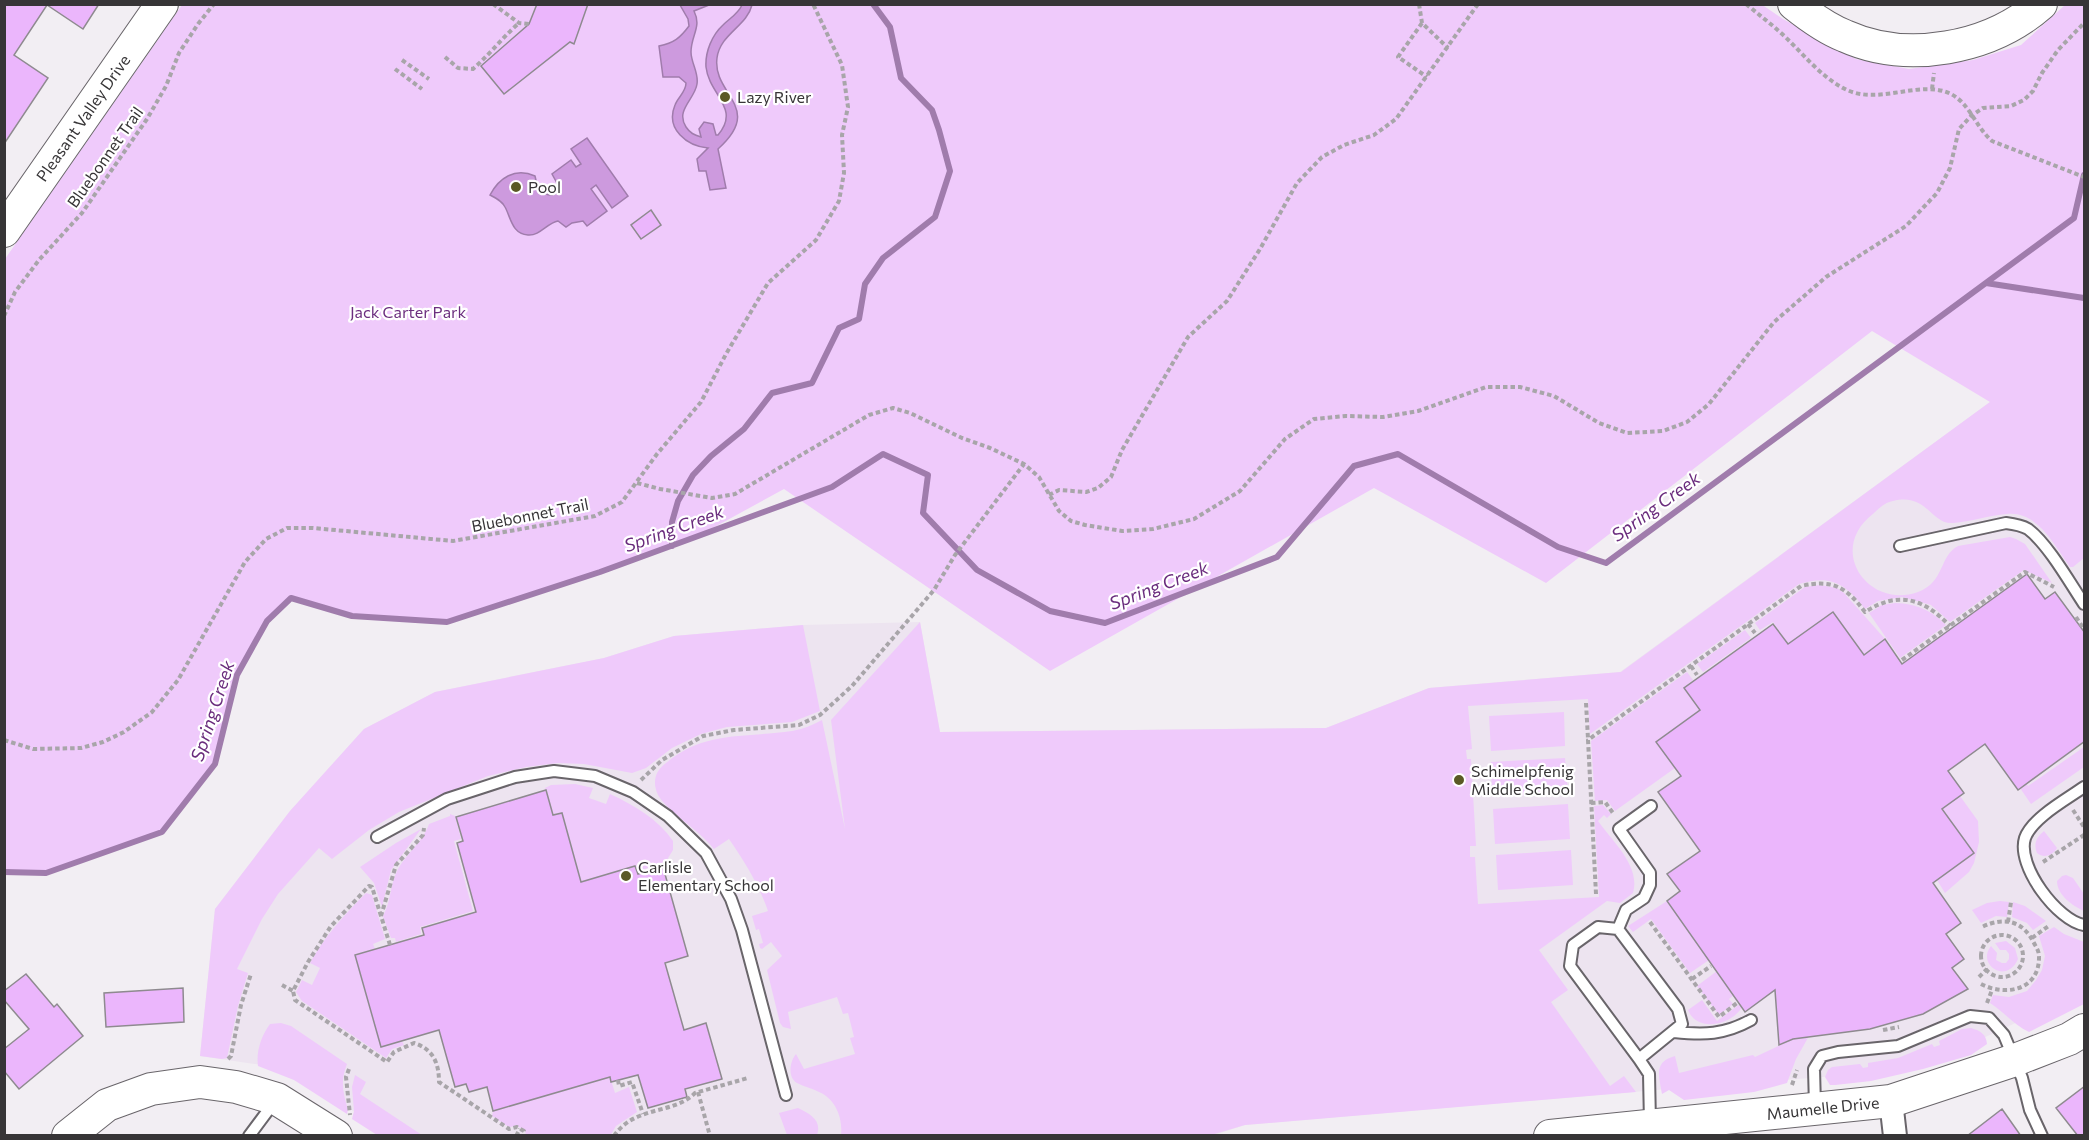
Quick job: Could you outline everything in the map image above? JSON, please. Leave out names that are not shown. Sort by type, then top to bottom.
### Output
[{"type":"street","name":"Pleasant Valley Drive","points":[[4,231],[162,4]]},
{"type":"street","points":[[1794,4],[1844,36],[1873,46],[1904,50],[1931,59],[2003,29],[2031,13],[2041,4]]},
{"type":"street","name":"Maumelle Drive","points":[[1550,1136],[1600,1133],[1650,1126],[1749,1121],[1815,1109],[1891,1101],[2015,1060],[2069,1039],[2085,1030]]},
{"type":"street","points":[[68,1136],[107,1105],[151,1089],[200,1082],[236,1087],[277,1099],[342,1128]]},
{"type":"street","points":[[1891,1101],[1895,1136]]},
{"type":"lane","points":[[1900,546],[2006,523],[2016,524],[2027,528],[2039,540],[2085,604]]},
{"type":"lane","points":[[377,837],[447,799],[515,777],[554,771],[585,774],[633,792],[668,816],[706,854],[732,899],[786,1095]]},
{"type":"lane","points":[[2085,787],[2036,822],[2025,839],[2025,855],[2037,882],[2060,912],[2085,925]]},
{"type":"lane","points":[[1618,929],[1626,910],[1644,898],[1650,885],[1650,873],[1619,830],[1651,806]]},
{"type":"lane","points":[[1639,1059],[1682,1024],[1678,1009],[1618,929],[1598,927],[1573,945],[1570,966],[1649,1074],[1650,1126]]},
{"type":"lane","points":[[1815,1109],[1814,1069],[1822,1056],[1838,1052],[1898,1046],[1970,1016],[1989,1018],[2004,1035],[2015,1060],[2030,1110],[2042,1136]]},
{"type":"lane","points":[[1674,1032],[1701,1035],[1728,1031],[1751,1020]]},
{"type":"lane","points":[[249,1136],[277,1099]]},
{"type":"path","name":"Bluebonnet Trail","points":[[4,316],[21,284],[39,260],[82,213],[147,119],[166,86],[179,53],[214,4]]},
{"type":"path","points":[[493,4],[519,23],[529,24]]},
{"type":"path","name":"Bluebonnet Trail","points":[[4,740],[33,748],[81,748],[103,742],[124,732],[152,712],[178,681],[245,562],[266,539],[287,528],[313,528],[453,541],[595,516],[622,502],[657,454],[701,402],[768,283],[816,240],[840,201],[843,173],[842,135],[848,107],[842,65],[813,4]]},
{"type":"path","points":[[1419,4],[1422,22],[1448,48]]},
{"type":"path","points":[[1049,495],[1059,490],[1086,492],[1098,488],[1111,477],[1122,450],[1188,337],[1227,301],[1260,249],[1297,183],[1322,158],[1344,145],[1374,135],[1396,119],[1478,4]]},
{"type":"path","points":[[1746,4],[1830,80],[1850,91],[1870,95],[1932,89],[1949,93],[1964,103],[1981,132],[1992,141],[2085,177]]},
{"type":"path","points":[[1422,22],[1398,57],[1427,77]]},
{"type":"path","points":[[445,57],[458,68],[473,69],[492,53],[494,47],[519,23]]},
{"type":"path","points":[[637,483],[712,498],[735,494],[869,415],[893,408],[910,413],[1024,464],[1040,477],[1059,512],[1071,521],[1122,531],[1153,529],[1194,519],[1240,491],[1285,439],[1314,419],[1346,416],[1383,417],[1418,411],[1486,387],[1520,387],[1554,396],[1599,423],[1627,434],[1663,431],[1687,422],[1709,404],[1774,322],[1826,277],[1906,226],[1937,194],[1950,168],[1959,129],[1971,116],[1983,108],[2011,106],[2024,100],[2033,91],[2058,50],[2085,23]]},
{"type":"path","points":[[1931,59],[1932,89]]},
{"type":"path","points":[[402,60],[429,79]]},
{"type":"path","points":[[395,69],[422,89]]},
{"type":"path","points":[[633,792],[662,760],[704,736],[734,730],[800,725],[820,716],[852,686],[934,590],[955,555],[1024,464]]},
{"type":"path","points":[[1902,660],[2025,572],[2052,585],[2059,594]]},
{"type":"path","points":[[1588,740],[1801,586],[1817,582],[1832,584],[1844,589],[1865,612],[1886,602],[1902,600],[1929,607],[1950,626]]},
{"type":"path","points":[[2072,612],[2085,629]]},
{"type":"path","points":[[1748,624],[1755,633]]},
{"type":"path","points":[[1691,666],[1697,675]]},
{"type":"path","points":[[1586,703],[1596,894]]},
{"type":"path","points":[[1591,803],[1605,802],[1613,813]]},
{"type":"path","points":[[2076,815],[2085,827]]},
{"type":"path","points":[[381,916],[396,865],[423,835],[424,828]]},
{"type":"path","points":[[2028,864],[2045,862],[2085,835]]},
{"type":"path","points":[[292,991],[331,926],[369,886],[372,887],[390,945]]},
{"type":"path","points":[[2008,922],[2011,902]]},
{"type":"path","points":[[1650,922],[1719,1017],[1737,1003]]},
{"type":"path","points":[[1981,984],[1992,990],[2008,992],[2025,985],[2038,966],[2039,954],[2032,939],[2021,925],[1996,922],[1982,927]]},
{"type":"path","points":[[2032,939],[2050,925]]},
{"type":"path","points":[[2004,935],[2017,940],[2023,952],[2023,959],[2017,971],[1998,976],[1987,969],[1981,957],[1982,950],[1991,938],[2004,935]]},
{"type":"path","points":[[1692,979],[1711,966]]},
{"type":"path","points":[[1979,977],[1987,969]]},
{"type":"path","points":[[224,1063],[231,1056],[241,1005],[251,974]]},
{"type":"path","points":[[282,985],[292,991],[295,1000],[387,1062],[398,1049],[414,1043],[428,1049],[435,1058],[439,1082],[509,1129],[517,1127],[525,1136]]},
{"type":"path","points":[[1986,1006],[1992,990]]},
{"type":"path","points":[[342,1128],[351,1112],[346,1077],[349,1069]]},
{"type":"path","points":[[614,1136],[619,1128],[629,1120],[689,1099],[698,1092],[747,1078]]},
{"type":"path","points":[[618,1080],[619,1086],[632,1082],[644,1114]]},
{"type":"path","points":[[698,1092],[710,1136]]},
{"type":"path","points":[[516,1136],[520,1129]]},
{"type":"shaded area","name":"Lazy River","points":[[680,5],[709,5],[694,11],[697,27],[691,52],[697,84],[683,115],[683,121],[692,134],[701,137],[699,129],[704,122],[713,124],[716,135],[718,135],[726,117],[722,101],[708,77],[706,67],[710,44],[719,29],[742,5],[752,5],[745,19],[723,43],[717,58],[722,82],[737,112],[737,122],[731,135],[718,149],[726,188],[710,190],[706,171],[699,171],[697,159],[708,148],[686,140],[680,135],[673,122],[675,105],[686,83],[679,77],[663,77],[659,46],[676,39],[689,26],[688,19]]},
{"type":"shaded area","name":"Pool","points":[[587,138],[628,196],[612,208],[596,185],[591,189],[607,211],[587,226],[583,221],[566,227],[558,221],[532,235],[518,232],[504,205],[490,195],[494,189],[508,176],[521,173],[535,176],[542,192],[552,195],[556,193],[558,185],[552,174],[571,160],[576,167],[581,164],[571,149]]},
{"type":"shaded area","points":[[2084,371],[2084,991],[1964,1047],[1848,1075],[1245,1125],[1211,1136],[392,1135],[327,1095],[262,1065],[200,1056],[215,909],[290,811],[364,729],[435,692],[604,658],[674,636],[803,625],[920,622],[940,732],[1326,728],[1429,688],[1620,672],[1990,402]]},
{"type":"green space","name":"Jack Carter Park","points":[[1761,4],[1783,19],[1856,59],[1909,69],[1973,60],[2021,45],[2065,5],[2084,5],[2084,558],[2070,567],[2044,531],[2028,518],[2018,515],[2007,514],[1953,523],[1939,519],[1914,501],[1904,499],[1890,502],[1878,509],[1860,528],[1853,543],[1853,559],[1859,573],[1870,585],[1884,592],[1900,595],[1918,592],[1933,582],[1952,550],[1958,546],[2010,537],[2025,544],[2052,583],[2024,570],[1950,622],[1931,605],[1902,597],[1878,601],[1865,609],[1851,593],[1837,583],[1820,580],[1799,584],[1590,734],[1588,699],[1468,706],[1472,749],[1466,750],[1467,759],[1471,759],[1476,846],[1470,846],[1470,857],[1475,857],[1478,904],[1599,897],[1594,806],[1603,805],[1611,814],[1607,818],[1604,815],[1598,821],[1629,864],[1633,873],[1633,893],[1620,903],[1607,901],[1539,950],[1568,990],[1551,1002],[1610,1086],[1624,1076],[1636,1092],[1245,1125],[1211,1135],[841,1135],[841,1123],[834,1104],[825,1095],[797,1083],[790,1069],[796,1054],[804,1069],[855,1054],[850,1038],[854,1037],[848,1013],[843,1014],[837,997],[788,1012],[791,1029],[783,1027],[780,1023],[767,970],[782,956],[771,942],[762,949],[760,948],[759,944],[763,943],[752,916],[768,911],[756,883],[729,839],[714,849],[662,801],[655,786],[656,777],[666,763],[696,745],[726,737],[792,731],[822,720],[845,829],[831,720],[920,622],[940,732],[1326,728],[1429,688],[1621,672],[1990,402],[1872,331],[1546,583],[1374,488],[1050,671],[784,489],[700,535],[600,572],[447,622],[352,616],[291,598],[267,621],[237,675],[215,764],[162,832],[46,873],[5,872],[5,259],[182,5]]},
{"type":"green space","points":[[1820,585],[1837,588],[1844,593],[1885,639],[1864,655],[1833,612],[1788,644],[1773,622],[1760,630],[1755,623],[1805,587]]},
{"type":"green space","points":[[1895,603],[1923,609],[1935,615],[1946,625],[1900,658],[1869,613],[1882,605]]},
{"type":"green space","points":[[803,625],[820,711],[792,722],[727,727],[701,734],[672,748],[646,768],[632,773],[584,764],[558,763],[526,767],[488,776],[399,812],[369,830],[332,859],[319,848],[278,894],[262,919],[237,969],[248,973],[227,1058],[200,1056],[215,909],[290,811],[364,729],[435,692],[604,658],[674,636]]},
{"type":"green space","points":[[1745,630],[1751,638],[1703,672],[1697,664]]},
{"type":"green space","points":[[1687,672],[1693,680],[1684,688],[1700,710],[1675,768],[1615,811],[1607,800],[1595,801],[1591,741]]},
{"type":"green space","points":[[1564,712],[1565,746],[1491,751],[1489,716]]},
{"type":"green space","points":[[2084,747],[2084,767],[2031,804],[2020,788],[2026,783],[2028,786]]},
{"type":"green space","points":[[1565,758],[1568,793],[1492,797],[1491,762]]},
{"type":"green space","points":[[575,784],[593,788],[589,798],[606,804],[610,794],[653,819],[673,841],[673,850],[665,863],[637,871],[635,866],[581,882],[562,813],[553,815],[545,788],[551,785]]},
{"type":"green space","points":[[1960,796],[1978,821],[1979,842],[1974,863],[1969,872],[1945,893],[1937,880],[1942,809]]},
{"type":"green space","points":[[1568,804],[1570,839],[1495,844],[1493,809]]},
{"type":"green space","points":[[450,814],[455,816],[461,839],[454,841],[473,911],[420,927],[421,934],[396,942],[395,938],[391,938],[383,916],[395,876],[429,824],[450,816]]},
{"type":"green space","points":[[421,829],[391,870],[382,907],[374,883],[360,867]]},
{"type":"green space","points":[[2044,831],[2057,848],[2053,853],[2045,856],[2037,853],[2035,846]]},
{"type":"green space","points":[[1571,850],[1573,885],[1498,890],[1496,855]]},
{"type":"green space","points":[[2066,875],[2073,878],[2084,894],[2084,911],[2071,903],[2060,891],[2057,881]]},
{"type":"green space","points":[[366,893],[372,895],[385,939],[373,944],[375,949],[355,956],[381,1047],[402,1041],[404,1045],[392,1049],[386,1058],[302,1001],[296,992],[302,980],[312,985],[320,968],[310,963],[335,926]]},
{"type":"green space","points":[[1667,901],[1709,960],[1690,973],[1651,919],[1633,932],[1628,926]]},
{"type":"green space","points":[[2009,902],[2007,917],[1996,916],[1981,923],[1972,910],[1987,903]]},
{"type":"green space","points":[[2013,902],[2025,906],[2046,921],[2033,930],[2027,923],[2012,917]]},
{"type":"green space","points":[[2054,927],[2084,942],[2084,1004],[2029,1032],[1990,1003],[1993,995],[2009,997],[2027,991],[2042,970],[2045,956],[2039,936]]},
{"type":"green space","points":[[2006,941],[2015,948],[2018,959],[2013,967],[2007,971],[2001,971],[1990,965],[1987,953],[1991,946],[1997,953],[1996,960],[2006,963],[2009,954],[2006,950],[2000,950],[1995,943]]},
{"type":"green space","points":[[1717,971],[1734,995],[1729,999],[1733,1004],[1719,1015],[1697,986]]},
{"type":"green space","points":[[1702,1000],[1717,1021],[1740,1004],[1742,1007],[1731,1018],[1723,1022],[1706,1024],[1692,1017],[1688,1010]]},
{"type":"green space","points":[[281,1023],[291,1026],[347,1064],[343,1082],[347,1114],[294,1080],[258,1066],[260,1044],[264,1034],[270,1024]]},
{"type":"green space","points":[[1971,1028],[1982,1033],[1987,1044],[1971,1055],[1871,1081],[1830,1085],[1825,1077],[1832,1067],[1860,1064],[1863,1068],[1868,1067],[1868,1063],[1898,1058],[1932,1044],[1934,1047],[1940,1045],[1939,1041],[1962,1029]]},
{"type":"green space","points":[[1809,1036],[1796,1059],[1787,1083],[1754,1092],[1684,1100],[1669,1090],[1662,1094],[1660,1066],[1675,1056],[1679,1073],[1753,1055],[1755,1057],[1793,1039]]},
{"type":"green space","points":[[355,1075],[366,1082],[360,1094],[422,1135],[377,1135],[352,1119],[354,1111],[352,1087]]},
{"type":"green space","points":[[610,1077],[615,1093],[629,1087],[637,1112],[616,1126],[610,1136],[526,1135],[525,1130],[517,1126],[509,1127],[492,1116],[493,1111]]},
{"type":"green space","points":[[798,1108],[817,1122],[817,1135],[787,1135],[779,1113]]},
{"type":"building","points":[[4,4],[99,4],[83,29],[47,5],[14,55],[48,78],[4,144]]},
{"type":"building","points":[[537,4],[588,4],[574,44],[570,42],[504,94],[481,66],[529,24]]},
{"type":"building","points":[[651,210],[661,225],[641,239],[631,225]]},
{"type":"building","points":[[2027,574],[2045,599],[2055,592],[2085,633],[2085,741],[2018,790],[1985,744],[1948,771],[1964,793],[1942,809],[1974,853],[1933,883],[1961,923],[1946,934],[1964,959],[1952,968],[1968,989],[1923,1014],[1870,1029],[1793,1039],[1779,1045],[1775,990],[1745,1012],[1667,901],[1680,891],[1667,874],[1700,851],[1658,792],[1681,776],[1656,742],[1700,710],[1684,688],[1773,624],[1788,644],[1833,612],[1864,655],[1885,639],[1902,664]]},
{"type":"building","points":[[546,790],[553,815],[562,813],[581,882],[635,866],[638,874],[663,867],[688,956],[665,963],[684,1030],[706,1023],[722,1079],[685,1089],[687,1097],[648,1108],[638,1075],[611,1082],[610,1077],[493,1111],[487,1087],[469,1092],[466,1084],[455,1087],[439,1030],[381,1047],[355,955],[424,935],[422,928],[476,912],[457,843],[463,841],[456,817]]},
{"type":"building","points":[[26,974],[54,1007],[57,1004],[83,1036],[19,1089],[4,1071],[4,1049],[29,1029],[4,1000],[4,991]]},
{"type":"building","points":[[183,988],[184,1022],[106,1027],[104,993]]},
{"type":"building","points":[[2085,1086],[2085,1136],[2078,1136],[2056,1108]]},
{"type":"building","points":[[2002,1109],[2021,1136],[1967,1136]]},
{"type":"waterway","points":[[672,546],[672,522],[678,501],[693,475],[711,456],[744,429],[772,393],[812,383],[839,328],[859,319],[865,284],[883,258],[935,217],[950,171],[939,130],[932,110],[901,78],[890,27],[873,4]]},
{"type":"waterway","name":"Spring Creek","points":[[4,872],[46,873],[162,832],[215,764],[237,675],[267,621],[291,598],[352,616],[447,622],[600,572],[832,487],[883,454],[928,475],[923,513],[977,570],[1050,611],[1105,623],[1277,557],[1354,466],[1398,454],[1558,547],[1606,563],[2074,218],[2084,175]]},
{"type":"waterway","points":[[1986,283],[2084,298]]},
{"type":"place","name":"Lazy River","points":[[725,97]]},
{"type":"place","name":"Pool","points":[[516,187]]},
{"type":"place","name":"Schimelpfenig Middle School","points":[[1459,780]]},
{"type":"place","name":"Carlisle Elementary School","points":[[626,876]]}]
